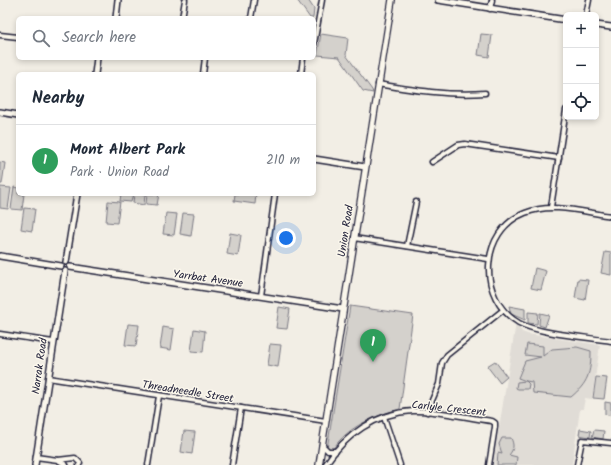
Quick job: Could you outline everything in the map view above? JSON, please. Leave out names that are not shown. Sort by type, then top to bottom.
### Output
[{"type":"main road","name":"Union Road","points":[[319,465],[392,0]]},
{"type":"street","points":[[116,16],[118,0]]},
{"type":"street","points":[[182,16],[185,0]]},
{"type":"street","points":[[251,16],[254,0]]},
{"type":"street","points":[[316,33],[322,0]]},
{"type":"street","points":[[438,0],[563,20]]},
{"type":"street","points":[[490,8],[492,0]]},
{"type":"street","points":[[587,12],[589,0]]},
{"type":"street","points":[[599,25],[611,27]]},
{"type":"street","points":[[0,35],[16,37]]},
{"type":"street","points":[[95,72],[98,60]]},
{"type":"street","points":[[203,72],[206,60]]},
{"type":"street","points":[[301,72],[303,60]]},
{"type":"street","points":[[378,84],[419,91],[472,94],[485,93]]},
{"type":"street","points":[[0,112],[16,115]]},
{"type":"street","points":[[551,207],[565,120]]},
{"type":"street","points":[[432,162],[458,146],[465,144],[559,158]]},
{"type":"street","points":[[316,159],[365,167]]},
{"type":"street","points":[[67,269],[61,268],[64,264],[77,196]]},
{"type":"street","points":[[261,296],[276,196]]},
{"type":"street","points":[[407,246],[416,202]]},
{"type":"street","points":[[611,216],[551,207],[524,213],[509,222],[497,237],[488,259],[492,292],[503,310],[519,323],[611,341]]},
{"type":"street","points":[[354,238],[488,259]]},
{"type":"street","points":[[0,256],[64,264]]},
{"type":"street","name":"Yarrbat Avenue","points":[[67,269],[343,309]]},
{"type":"street","name":"Narrak Road","points":[[35,465],[53,342],[67,269]]},
{"type":"street","points":[[427,412],[439,384],[442,363],[447,355],[503,310]]},
{"type":"street","points":[[0,334],[53,342]]},
{"type":"street","name":"Threadneedle Street","points":[[48,378],[326,421]]},
{"type":"street","points":[[148,465],[159,396]]},
{"type":"street","points":[[232,465],[241,408]]},
{"type":"street","name":"Carlyle Crescent","points":[[325,465],[352,435],[366,425],[384,417],[413,411],[492,421],[495,423],[489,465]]},
{"type":"street","points":[[384,417],[400,465]]},
{"type":"street","points":[[577,465],[582,440],[611,443]]},
{"type":"street","points":[[322,444],[328,451],[336,451]]},
{"type":"street","points":[[36,457],[58,460],[75,458],[80,465]]},
{"type":"street","points":[[58,460],[66,465]]},
{"type":"shaded area","points":[[297,0],[308,0],[314,9],[313,16],[309,16]]},
{"type":"shaded area","points":[[321,34],[348,38],[346,55],[373,93],[363,91],[339,57],[317,55]]},
{"type":"shaded area","points":[[481,34],[492,35],[489,57],[478,55]]},
{"type":"shaded area","points":[[0,162],[5,163],[2,184],[0,184]]},
{"type":"shaded area","points":[[0,187],[11,188],[8,209],[0,208]]},
{"type":"shaded area","points":[[14,187],[16,188],[16,196],[24,196],[22,210],[11,209]]},
{"type":"shaded area","points":[[121,196],[132,196],[131,202],[120,201]]},
{"type":"shaded area","points":[[134,196],[145,196],[144,205],[133,203]]},
{"type":"shaded area","points":[[147,196],[159,196],[157,205],[146,204]]},
{"type":"shaded area","points":[[235,196],[256,196],[255,204],[234,201]]},
{"type":"shaded area","points":[[108,201],[120,202],[117,223],[106,222]]},
{"type":"shaded area","points":[[24,208],[35,209],[32,231],[21,229]]},
{"type":"shaded area","points":[[166,213],[177,214],[174,235],[163,234]]},
{"type":"shaded area","points":[[183,213],[194,214],[191,236],[180,234]]},
{"type":"shaded area","points":[[230,233],[241,235],[238,256],[227,254]]},
{"type":"shaded area","points":[[605,252],[611,253],[611,275],[601,273]]},
{"type":"shaded area","points":[[535,268],[546,271],[541,290],[531,288]]},
{"type":"shaded area","points":[[578,279],[588,280],[585,300],[575,298]]},
{"type":"shaded area","points":[[350,306],[413,315],[400,409],[363,423],[346,434],[333,449],[327,449]]},
{"type":"shaded area","points":[[509,306],[525,309],[525,320],[511,314]]},
{"type":"shaded area","points":[[279,307],[290,309],[287,329],[276,328]]},
{"type":"shaded area","points":[[528,312],[538,313],[537,324],[528,323]]},
{"type":"shaded area","points":[[540,313],[549,315],[545,327],[539,325]]},
{"type":"shaded area","points":[[516,323],[522,332],[527,334],[600,345],[592,399],[585,398],[583,409],[580,409],[572,465],[493,465]]},
{"type":"shaded area","points":[[128,324],[139,325],[136,346],[125,345]]},
{"type":"shaded area","points":[[163,327],[174,329],[171,350],[160,348]]},
{"type":"shaded area","points":[[194,329],[205,331],[203,352],[191,351]]},
{"type":"shaded area","points":[[270,344],[281,345],[278,367],[267,365]]},
{"type":"shaded area","points":[[527,344],[543,346],[543,356],[552,349],[577,347],[591,351],[589,372],[585,382],[571,397],[533,393],[532,382],[518,378],[525,361],[541,357],[525,355]]},
{"type":"shaded area","points":[[495,361],[507,377],[500,383],[487,366]]},
{"type":"shaded area","points":[[596,377],[607,378],[604,399],[593,398]]},
{"type":"shaded area","points":[[526,381],[529,384],[528,389],[516,388],[517,382]]},
{"type":"shaded area","points":[[605,402],[611,403],[611,416],[605,414]]},
{"type":"shaded area","points":[[580,429],[591,431],[590,437],[579,435]]},
{"type":"shaded area","points":[[594,430],[604,431],[603,439],[592,437]]},
{"type":"shaded area","points":[[184,431],[195,432],[192,454],[181,452]]},
{"type":"shaded area","points":[[502,438],[511,438],[513,447],[509,455],[517,457],[516,465],[497,465],[498,453],[502,454],[499,444]]},
{"type":"place","name":"Mont Albert Park","points":[[373,362]]}]
